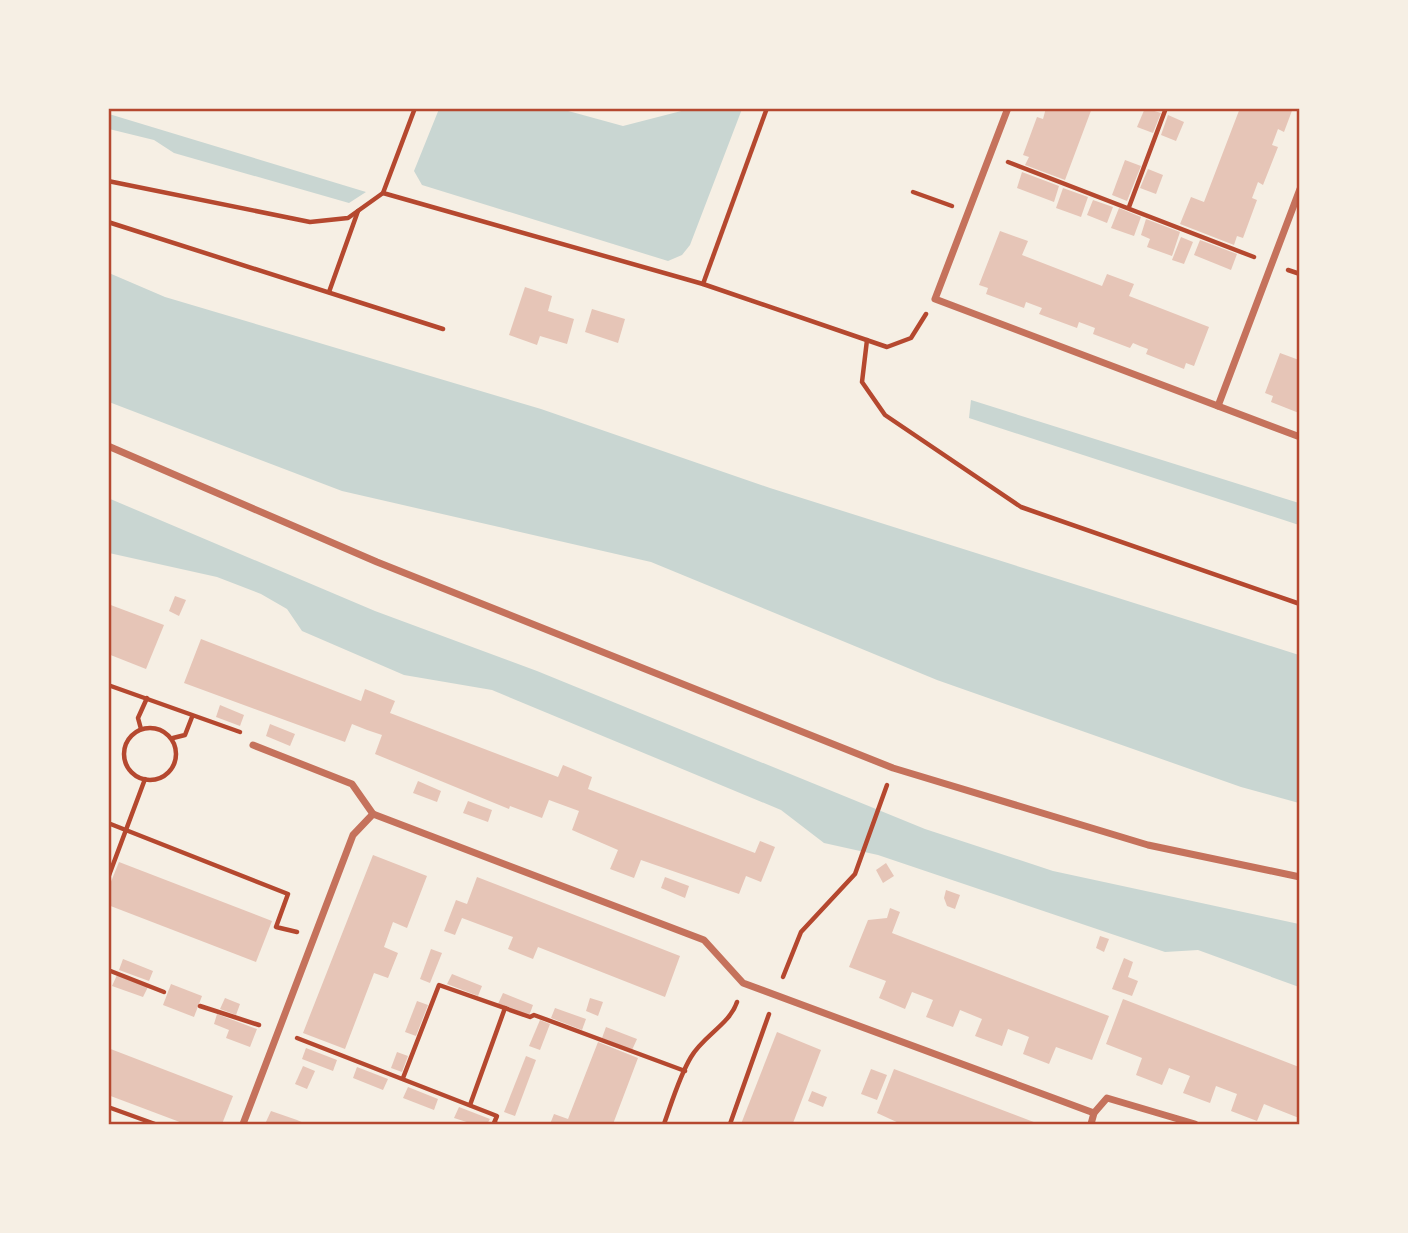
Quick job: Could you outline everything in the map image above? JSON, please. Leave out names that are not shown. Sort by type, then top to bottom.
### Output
[{"type":"street","points":[[1008,108],[935,299],[1300,437]]},
{"type":"street","points":[[1218,406],[1300,189]]},
{"type":"street","points":[[108,446],[377,562],[893,768],[1148,845],[1300,877]]},
{"type":"street","points":[[253,745],[352,784],[373,814],[704,940],[743,983],[777,993],[1094,1113]]},
{"type":"street","points":[[243,1125],[353,835],[373,814]]},
{"type":"street","points":[[1091,1125],[1094,1113],[1107,1098],[1195,1125]]},
{"type":"path","points":[[108,181],[310,222],[348,218],[383,193],[415,108]]},
{"type":"path","points":[[703,284],[767,108]]},
{"type":"path","points":[[1129,207],[1166,108]]},
{"type":"path","points":[[990,155],[1271,264]]},
{"type":"path","points":[[913,192],[969,212]]},
{"type":"path","points":[[383,193],[703,284],[887,346],[911,338],[935,299]]},
{"type":"path","points":[[329,292],[358,211]]},
{"type":"path","points":[[108,222],[443,329]]},
{"type":"path","points":[[867,340],[862,382],[885,415],[1021,507],[1187,567],[1300,604]]},
{"type":"path","points":[[108,685],[240,732],[253,745]]},
{"type":"path","points":[[141,729],[138,718],[147,698]]},
{"type":"path","points":[[173,738],[185,735],[192,717]]},
{"type":"path","points":[[141,729],[159,729],[173,738],[177,755],[171,771],[157,780],[132,774],[124,758],[128,740],[141,729]]},
{"type":"path","points":[[108,878],[145,779]]},
{"type":"path","points":[[730,1125],[801,932],[855,874],[880,804]]},
{"type":"path","points":[[108,823],[288,894],[276,927],[315,937]]},
{"type":"path","points":[[108,970],[164,992]]},
{"type":"path","points":[[664,1125],[691,1056],[705,1038],[733,1012],[743,983]]},
{"type":"path","points":[[403,1077],[439,985],[530,1017],[534,1015],[685,1071]]},
{"type":"path","points":[[200,1006],[279,1031],[403,1077],[497,1115],[494,1123],[497,1125]]},
{"type":"path","points":[[470,1105],[505,1009]]},
{"type":"path","points":[[108,1107],[155,1125]]},
{"type":"shaded area","points":[[439,109],[561,109],[623,126],[689,109],[742,109],[690,245],[682,255],[668,261],[422,185],[414,171]]},
{"type":"shaded area","points":[[109,114],[366,192],[349,203],[174,153],[154,140],[109,129]]},
{"type":"shaded area","points":[[109,273],[165,297],[541,409],[770,488],[1299,655],[1299,803],[1241,787],[937,680],[651,562],[342,491],[109,402]]},
{"type":"shaded area","points":[[971,400],[1299,503],[1299,525],[969,418]]},
{"type":"shaded area","points":[[108,498],[375,611],[537,671],[925,829],[1053,871],[1299,924],[1299,987],[1198,950],[1165,952],[878,855],[824,843],[781,810],[492,690],[404,675],[302,631],[287,609],[261,594],[217,577],[109,553]]},
{"type":"building","points":[[1046,108],[1092,108],[1065,180],[1025,165],[1029,157],[1023,155],[1037,117],[1043,119]]},
{"type":"building","points":[[1145,108],[1161,113],[1153,133],[1137,127]]},
{"type":"building","points":[[1240,108],[1293,108],[1284,132],[1278,129],[1272,145],[1278,147],[1263,185],[1258,182],[1252,198],[1257,200],[1243,238],[1237,236],[1234,245],[1180,224],[1191,197],[1204,202]]},
{"type":"building","points":[[1168,115],[1184,122],[1176,141],[1161,135]]},
{"type":"building","points":[[1125,160],[1141,166],[1127,201],[1112,195]]},
{"type":"building","points":[[1148,169],[1163,175],[1156,194],[1140,188]]},
{"type":"building","points":[[1022,172],[1059,186],[1054,202],[1017,188]]},
{"type":"building","points":[[1063,188],[1088,197],[1081,217],[1056,208]]},
{"type":"building","points":[[1093,200],[1113,207],[1107,223],[1087,215]]},
{"type":"building","points":[[1119,208],[1141,217],[1134,236],[1111,228]]},
{"type":"building","points":[[1146,219],[1180,232],[1172,256],[1147,247],[1150,239],[1141,235]]},
{"type":"building","points":[[1000,231],[1028,241],[1022,255],[1102,286],[1107,274],[1134,284],[1129,296],[1209,327],[1194,366],[1186,363],[1184,369],[1146,354],[1148,349],[1133,343],[1130,348],[1093,334],[1095,328],[1079,322],[1077,328],[1039,314],[1042,308],[1026,302],[1024,308],[986,294],[988,288],[979,285]]},
{"type":"building","points":[[1181,237],[1193,242],[1184,264],[1172,260]]},
{"type":"building","points":[[1200,240],[1237,254],[1231,270],[1194,255]]},
{"type":"building","points":[[525,287],[552,296],[548,311],[574,319],[567,344],[540,336],[537,345],[509,335]]},
{"type":"building","points":[[592,309],[625,319],[618,343],[585,332]]},
{"type":"building","points":[[1280,353],[1299,360],[1299,413],[1271,402],[1273,396],[1265,393]]},
{"type":"building","points":[[175,596],[186,600],[179,616],[169,611]]},
{"type":"building","points":[[108,604],[164,625],[146,669],[108,654]]},
{"type":"building","points":[[201,639],[361,701],[365,689],[395,701],[390,713],[558,777],[563,765],[592,777],[588,789],[755,853],[760,841],[775,847],[761,882],[746,876],[739,894],[641,860],[634,878],[610,869],[618,850],[572,830],[579,811],[549,800],[542,818],[510,806],[509,809],[375,754],[382,735],[352,724],[345,742],[184,683]]},
{"type":"building","points":[[220,705],[244,715],[240,726],[216,717]]},
{"type":"building","points":[[270,724],[295,734],[290,746],[266,736]]},
{"type":"building","points":[[418,781],[441,791],[437,802],[413,793]]},
{"type":"building","points":[[468,801],[492,810],[488,822],[463,813]]},
{"type":"building","points":[[373,855],[427,876],[407,928],[393,922],[384,947],[398,953],[388,978],[374,973],[345,1049],[303,1033]]},
{"type":"building","points":[[119,862],[272,921],[256,962],[108,905],[108,889]]},
{"type":"building","points":[[886,863],[894,876],[883,883],[876,870]]},
{"type":"building","points":[[477,877],[680,956],[665,997],[538,947],[533,959],[508,949],[513,937],[462,918],[455,935],[444,931],[456,900],[467,904]]},
{"type":"building","points":[[665,877],[689,886],[685,898],[661,888]]},
{"type":"building","points":[[946,890],[960,895],[955,909],[947,906],[944,898]]},
{"type":"building","points":[[890,908],[900,912],[892,933],[1109,1016],[1092,1060],[1056,1047],[1049,1064],[1023,1054],[1029,1037],[1019,1033],[1008,1029],[1002,1046],[975,1036],[982,1019],[960,1010],[953,1027],[926,1017],[933,1000],[912,992],[905,1009],[879,998],[886,981],[849,967],[868,920],[887,918]]},
{"type":"building","points":[[1100,936],[1109,939],[1104,952],[1096,948]]},
{"type":"building","points":[[431,949],[442,953],[430,983],[420,979]]},
{"type":"building","points":[[1124,958],[1133,962],[1128,977],[1138,981],[1132,996],[1112,989]]},
{"type":"building","points":[[123,959],[153,971],[149,981],[119,970]]},
{"type":"building","points":[[452,974],[482,986],[478,996],[447,984]]},
{"type":"building","points":[[117,975],[148,987],[143,997],[112,986]]},
{"type":"building","points":[[171,984],[202,996],[194,1017],[163,1005]]},
{"type":"building","points":[[503,993],[533,1005],[529,1016],[498,1004]]},
{"type":"building","points":[[225,998],[240,1004],[236,1015],[220,1009]]},
{"type":"building","points":[[590,998],[603,1002],[598,1016],[586,1011]]},
{"type":"building","points":[[1123,999],[1299,1067],[1299,1118],[1264,1104],[1257,1121],[1231,1111],[1237,1094],[1216,1086],[1210,1103],[1183,1093],[1190,1076],[1169,1068],[1162,1085],[1136,1075],[1142,1058],[1106,1044]]},
{"type":"building","points":[[417,1001],[428,1005],[416,1036],[405,1032]]},
{"type":"building","points":[[555,1008],[586,1019],[582,1030],[551,1018]]},
{"type":"building","points":[[217,1014],[257,1029],[250,1047],[226,1038],[229,1030],[214,1024]]},
{"type":"building","points":[[540,1020],[550,1024],[540,1050],[529,1046]]},
{"type":"building","points":[[606,1027],[637,1039],[632,1050],[602,1038]]},
{"type":"building","points":[[777,1032],[821,1050],[793,1123],[741,1124]]},
{"type":"building","points":[[598,1042],[638,1058],[613,1124],[550,1124],[554,1114],[568,1119]]},
{"type":"building","points":[[108,1048],[233,1096],[222,1124],[185,1124],[108,1095]]},
{"type":"building","points":[[306,1048],[337,1060],[333,1071],[302,1059]]},
{"type":"building","points":[[397,1052],[408,1056],[402,1072],[391,1068]]},
{"type":"building","points":[[526,1056],[536,1060],[515,1116],[504,1112]]},
{"type":"building","points":[[303,1066],[315,1071],[307,1089],[295,1084]]},
{"type":"building","points":[[357,1067],[388,1079],[383,1090],[353,1078]]},
{"type":"building","points":[[871,1069],[887,1075],[877,1100],[861,1094]]},
{"type":"building","points":[[894,1069],[1039,1124],[901,1124],[877,1113]]},
{"type":"building","points":[[408,1087],[438,1099],[434,1110],[403,1098]]},
{"type":"building","points":[[812,1091],[827,1097],[823,1107],[808,1101]]},
{"type":"building","points":[[459,1107],[490,1119],[487,1124],[473,1124],[454,1118]]},
{"type":"building","points":[[271,1111],[297,1120],[306,1124],[265,1124]]}]
